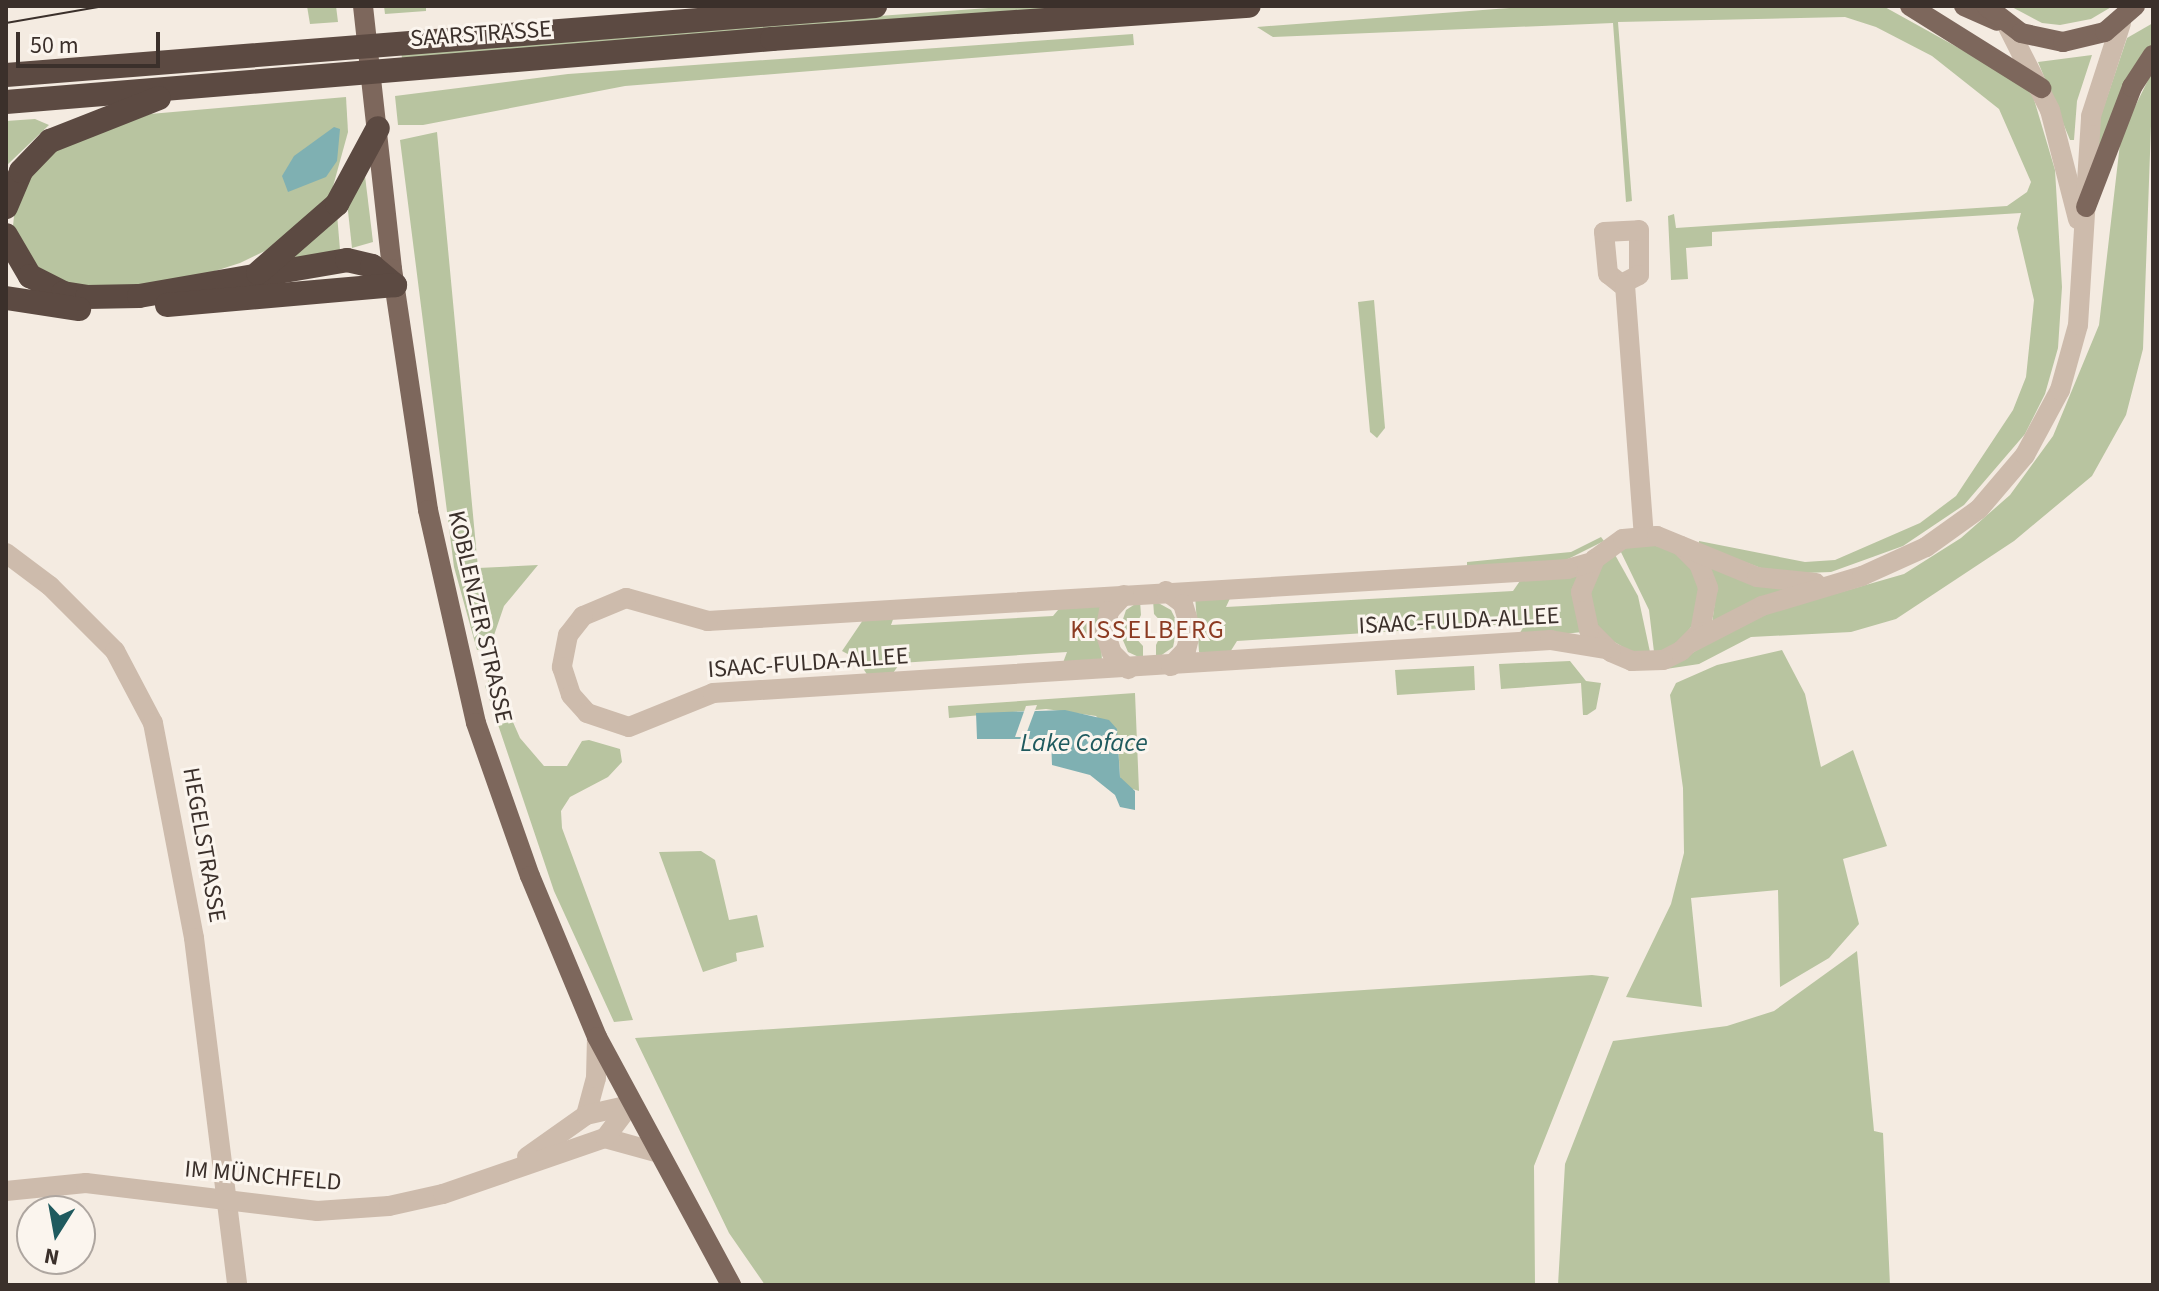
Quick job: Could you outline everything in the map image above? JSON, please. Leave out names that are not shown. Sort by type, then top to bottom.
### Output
[{"type":"highway","name":"SAARSTRASSE","points":[[10,73],[875,6]]},
{"type":"highway","name":"SAARSTRASSE","points":[[6,102],[343,72],[1249,6]]},
{"type":"highway","points":[[6,207],[21,171],[50,141],[117,111],[203,84]]},
{"type":"highway","points":[[257,275],[337,204],[378,128]]},
{"type":"highway","points":[[6,235],[30,276],[63,293],[139,296],[347,260],[372,266],[395,285]]},
{"type":"highway","points":[[6,298],[116,309],[395,285]]},
{"type":"main road","name":"KOBLENZER STRASSE","points":[[363,6],[395,285],[428,510],[462,674],[530,876],[597,1037],[655,1152],[731,1285]]},
{"type":"main road","points":[[1910,6],[2041,88]]},
{"type":"main road","points":[[1964,6],[2035,38],[2063,42],[2092,37],[2126,16],[2153,6]]},
{"type":"main road","points":[[1986,6],[2005,25]]},
{"type":"main road","points":[[2086,207],[2132,87],[2153,55]]},
{"type":"street","name":"ISAAC-FULDA-ALLEE","points":[[1836,583],[1757,577],[1681,546],[1644,535],[1613,543],[1592,562],[1568,569],[708,621],[626,598],[583,616],[568,635],[562,667],[571,695],[587,713],[629,727],[654,721],[706,694],[1550,640],[1606,649],[1627,660],[1650,662],[1762,606],[1836,583],[1899,562],[1956,528],[2025,455],[2052,409],[2072,350],[2082,303],[2091,116],[2126,16]]},
{"type":"street","name":"ISAAC-FULDA-ALLEE","points":[[2005,25],[2041,88],[2059,136],[2083,242]]},
{"type":"street","points":[[1625,285],[1644,535]]},
{"type":"street","points":[[1681,546],[1699,564],[1708,588],[1705,620],[1692,642]]},
{"type":"street","name":"HEGELSTRASSE","points":[[6,553],[50,586],[115,651],[153,723],[194,938],[237,1285]]},
{"type":"street","name":"ISAAC-FULDA-ALLEE","points":[[1592,562],[1581,605],[1589,630],[1606,649]]},
{"type":"street","points":[[1166,591],[1183,604],[1191,630],[1186,650],[1171,666]]},
{"type":"street","points":[[1124,595],[1109,611],[1105,632],[1112,653],[1128,669]]},
{"type":"street","points":[[586,1115],[596,1078],[597,1037]]},
{"type":"street","points":[[630,1105],[605,1138],[655,1152]]},
{"type":"street","name":"IM MÜNCHFELD","points":[[511,1169],[586,1115],[630,1105]]},
{"type":"street","name":"IM MÜNCHFELD","points":[[6,1191],[86,1183],[229,1203],[317,1211],[389,1206],[605,1138]]},
{"type":"green space","points":[[307,6],[336,6],[338,22],[310,24]]},
{"type":"green space","points":[[384,6],[426,6],[426,11],[385,14]]},
{"type":"green space","points":[[1016,6],[1102,6],[402,58],[401,51]]},
{"type":"green space","points":[[1535,6],[1883,6],[2020,82],[2033,96],[2055,170],[2062,287],[2058,348],[2045,394],[2025,434],[1964,505],[1903,546],[1831,572],[1777,574],[1699,545],[1699,541],[1805,562],[1835,560],[1920,523],[1956,496],[2013,410],[2026,377],[2034,300],[2017,228],[2021,213],[1712,232],[1712,246],[1686,248],[1688,279],[1671,280],[1668,216],[1674,214],[1676,228],[2007,206],[2027,192],[2031,182],[1999,109],[1932,56],[1876,27],[1845,17],[1618,22],[1632,201],[1626,202],[1613,23],[1273,37],[1257,27]]},
{"type":"green space","points":[[2010,6],[2113,6],[2091,19],[2060,25],[2042,23]]},
{"type":"green space","points":[[2153,23],[2153,44],[2104,146],[2095,153],[2094,136],[2127,38]]},
{"type":"green space","points":[[1133,34],[1134,45],[625,86],[423,125],[398,125],[395,96],[568,74]]},
{"type":"green space","points":[[2092,55],[2077,101],[2074,140],[2070,140],[2038,62]]},
{"type":"green space","points":[[2153,70],[2143,349],[2126,415],[2092,476],[2014,541],[1896,619],[1851,632],[1751,637],[1699,664],[1666,669],[1748,619],[1904,574],[1961,538],[2010,495],[2053,436],[2099,325],[2121,135]]},
{"type":"green space","points":[[346,97],[348,132],[329,201],[267,250],[240,263],[187,280],[82,290],[36,270],[13,226],[17,187],[52,150],[150,114]]},
{"type":"green space","points":[[35,119],[49,125],[6,166],[6,121]]},
{"type":"green space","points":[[437,132],[478,568],[538,565],[504,606],[490,647],[477,650],[454,567],[400,140]]},
{"type":"green space","points":[[365,176],[373,242],[352,248],[347,202]]},
{"type":"green space","points":[[337,214],[340,250],[285,260]]},
{"type":"green space","points":[[1374,300],[1385,428],[1377,438],[1370,432],[1358,302]]},
{"type":"green space","points":[[1601,537],[1604,541],[1566,560],[1467,568],[1467,562],[1571,552]]},
{"type":"green space","points":[[1629,544],[1669,547],[1697,575],[1700,615],[1676,647],[1654,652],[1649,610],[1619,548]]},
{"type":"green space","points":[[1614,553],[1638,596],[1650,652],[1637,655],[1602,635],[1589,608],[1592,577]]},
{"type":"green space","points":[[1707,564],[1788,588],[1712,624],[1716,593]]},
{"type":"green space","points":[[1578,574],[1582,632],[1516,639],[1526,623],[1237,641],[1227,657],[1199,652],[1195,595],[1232,594],[1226,607],[1513,591],[1524,575]]},
{"type":"green space","points":[[1100,600],[1102,664],[1061,668],[1067,652],[900,663],[889,679],[868,676],[857,659],[842,651],[863,620],[895,614],[891,625],[1053,616],[1063,604]]},
{"type":"green space","points":[[1153,600],[1171,610],[1178,624],[1173,647],[1156,659],[1156,645],[1165,626],[1154,614]]},
{"type":"green space","points":[[1140,601],[1141,615],[1132,634],[1143,646],[1143,659],[1128,652],[1119,631],[1126,610]]},
{"type":"green space","points":[[1782,650],[1805,694],[1821,767],[1853,750],[1887,846],[1843,859],[1859,924],[1829,958],[1780,987],[1778,890],[1691,898],[1702,1007],[1626,997],[1671,904],[1684,853],[1683,788],[1670,695],[1676,683],[1717,665]]},
{"type":"green space","points":[[1570,661],[1586,681],[1601,683],[1596,709],[1587,715],[1583,715],[1581,683],[1501,689],[1499,664]]},
{"type":"green space","points":[[1474,666],[1475,690],[1397,695],[1395,670]]},
{"type":"green space","points":[[489,680],[495,681],[520,738],[544,766],[567,766],[582,741],[589,740],[620,749],[622,762],[608,777],[570,797],[561,811],[562,828],[633,1020],[614,1022],[554,891],[485,686]]},
{"type":"green space","points":[[1135,693],[1139,791],[1126,787],[1120,777],[1118,743],[1096,716],[1046,709],[949,718],[948,706]]},
{"type":"green space","points":[[701,851],[715,860],[729,920],[757,915],[764,947],[736,953],[737,961],[703,972],[659,852]]},
{"type":"green space","points":[[1857,951],[1874,1131],[1883,1133],[1890,1285],[1558,1285],[1565,1164],[1613,1041],[1727,1026],[1774,1011]]},
{"type":"green space","points":[[1592,975],[1609,977],[1534,1166],[1535,1285],[765,1285],[729,1233],[635,1038]]},
{"type":"water","points":[[334,127],[340,129],[337,161],[326,177],[288,192],[282,176],[294,156]]},
{"type":"water","name":"Lake Coface","points":[[1065,710],[1109,720],[1117,729],[1120,777],[1135,791],[1135,810],[1120,807],[1115,795],[1090,775],[1052,765],[1051,739],[977,739],[976,713]]},
{"type":"pier","points":[[1037,705],[1025,737],[1015,737],[1026,706]]},
{"type":"tram line","points":[[6,23],[103,6]]},
{"type":"district","name":"KISSELBERG","points":[[1148,630]]}]
